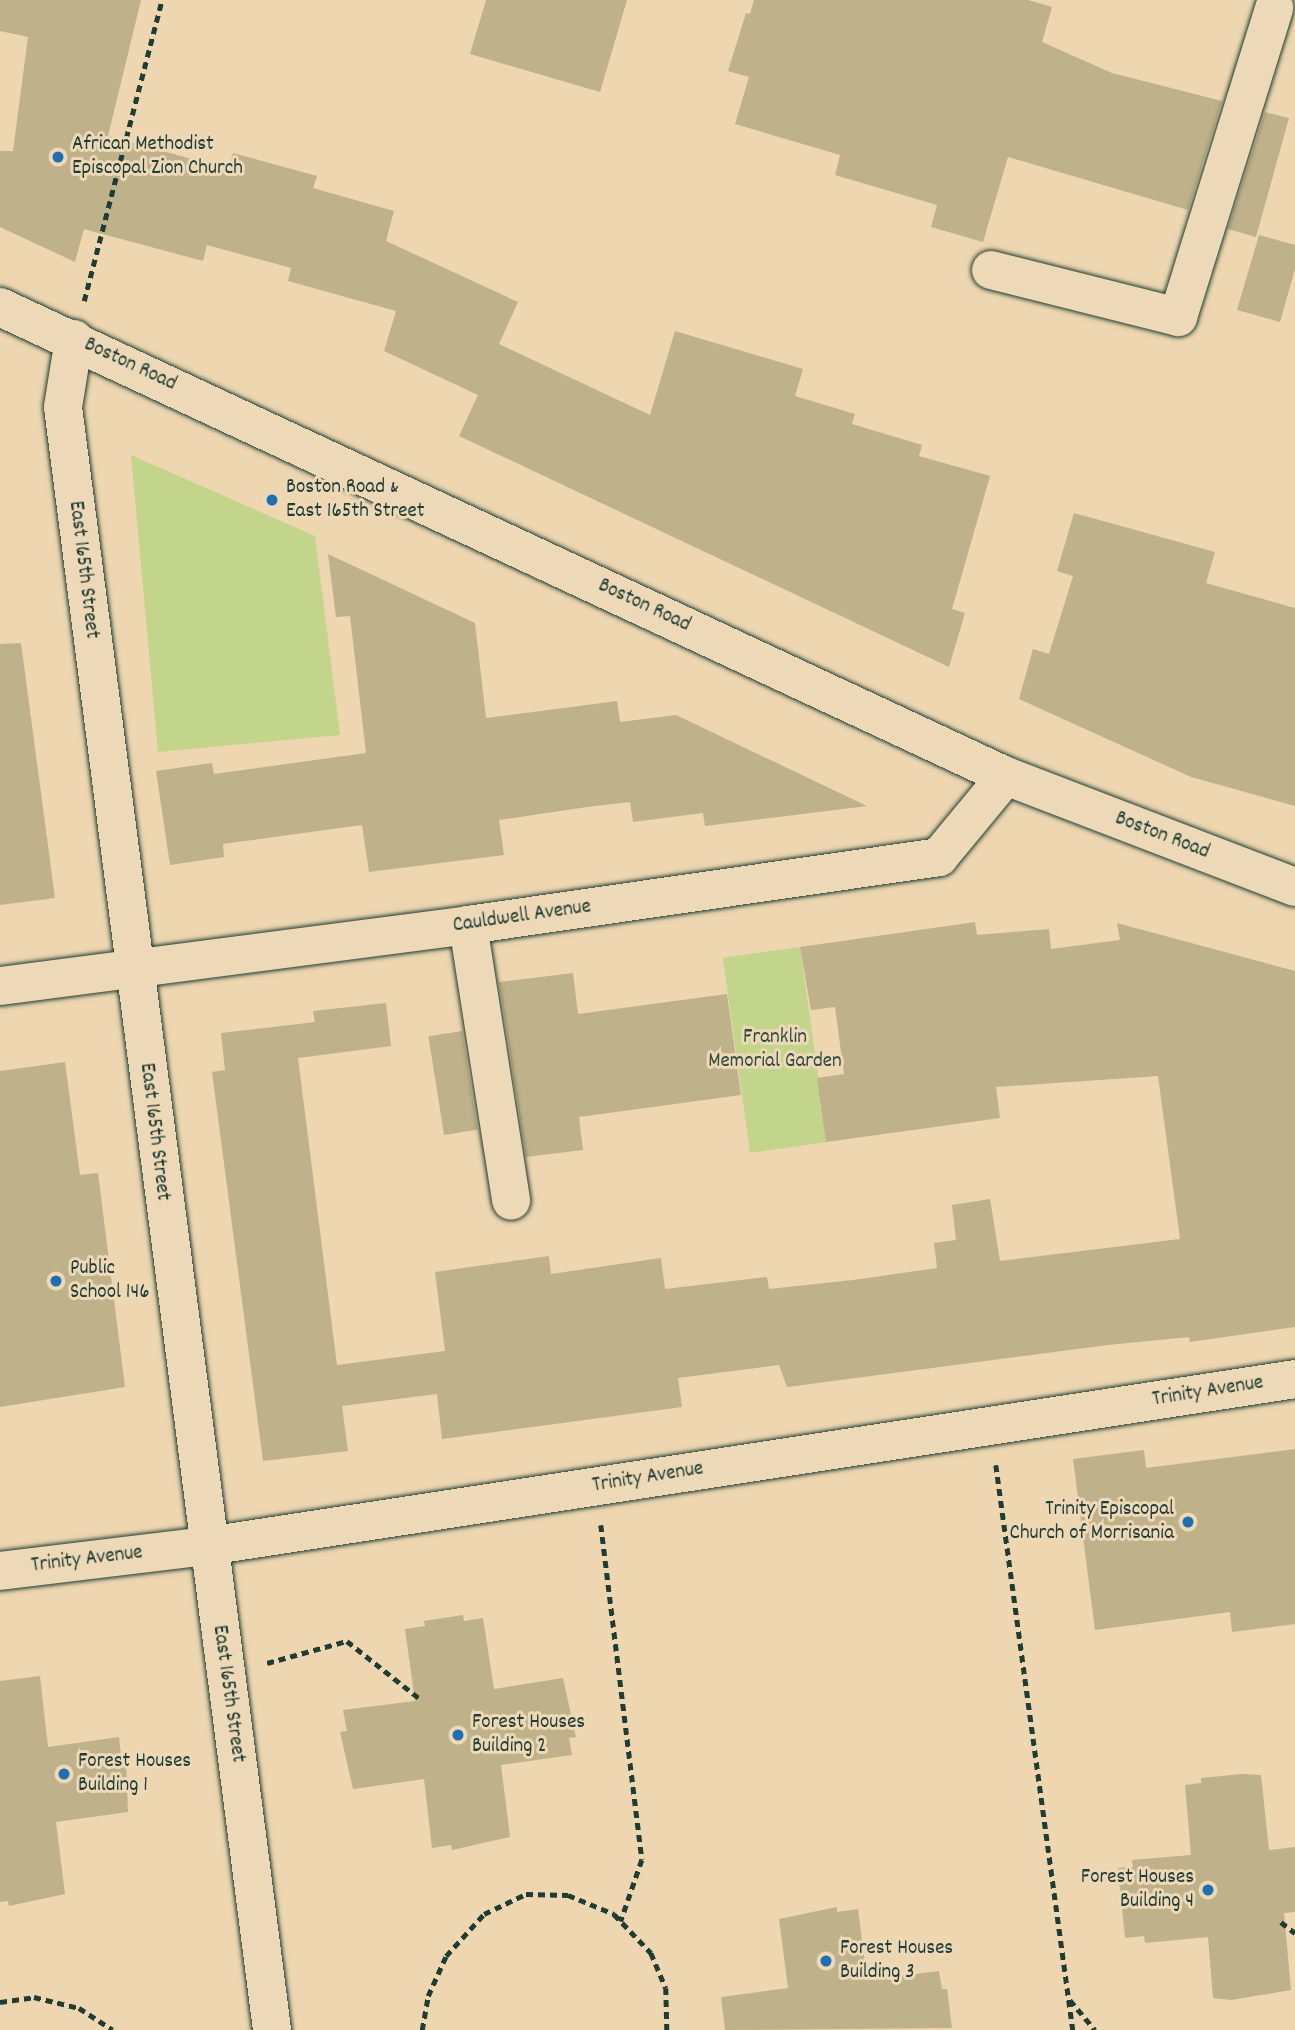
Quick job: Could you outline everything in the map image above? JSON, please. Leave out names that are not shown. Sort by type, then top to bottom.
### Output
[{"type":"street","points":[[991,270],[1178,317],[1272,8]]},
{"type":"street","name":"Boston Road","points":[[0,307],[74,339],[1006,776],[1295,887]]},
{"type":"street","name":"East 165th Street","points":[[74,339],[63,407],[133,969],[272,2030]]},
{"type":"street","name":"Cauldwell Avenue","points":[[0,986],[467,925],[939,857],[1006,776]]},
{"type":"street","points":[[467,925],[511,1201]]},
{"type":"street","name":"Trinity Avenue","points":[[0,1571],[208,1545],[1295,1379]]},
{"type":"path","points":[[74,339],[162,0]]},
{"type":"path","points":[[991,1426],[1073,2030]]},
{"type":"path","points":[[596,1486],[642,1860],[621,1921]]},
{"type":"path","points":[[225,1674],[347,1641],[419,1698]]},
{"type":"path","points":[[422,2030],[428,1996],[446,1956],[484,1914],[526,1894],[568,1895],[621,1921],[651,1953],[666,1988],[667,2030]]},
{"type":"path","points":[[1281,1922],[1295,1933]]},
{"type":"path","points":[[0,2002],[34,1997],[79,2008],[113,2030]]},
{"type":"path","points":[[1069,2000],[1095,2030]]},
{"type":"green space","points":[[131,455],[315,536],[340,735],[158,752]]},
{"type":"green space","name":"Franklin Memorial Garden","points":[[800,947],[827,1142],[750,1153],[723,958]]},
{"type":"building","points":[[0,0],[141,0],[108,136],[228,169],[233,153],[317,176],[313,188],[394,211],[386,241],[518,302],[499,344],[650,415],[675,331],[803,369],[795,396],[855,414],[852,424],[922,445],[919,456],[990,476],[952,609],[965,613],[949,667],[459,436],[478,395],[384,351],[396,311],[288,281],[291,268],[207,245],[203,261],[84,229],[75,262],[0,227],[0,151],[13,151],[28,37],[0,31]]},
{"type":"building","points":[[486,0],[627,0],[600,92],[470,54]]},
{"type":"building","points":[[754,0],[1028,0],[1052,7],[1042,42],[1112,73],[1222,101],[1188,210],[1008,157],[983,242],[931,227],[937,205],[835,175],[840,155],[735,124],[749,77],[728,71],[746,13],[750,14]]},
{"type":"building","points":[[1265,112],[1289,118],[1256,237],[1228,229]]},
{"type":"building","points":[[1259,235],[1295,245],[1295,269],[1280,322],[1237,310]]},
{"type":"building","points":[[1074,513],[1215,552],[1206,583],[1295,608],[1295,806],[1191,777],[1019,699],[1033,649],[1049,654],[1073,576],[1057,571]]},
{"type":"building","points":[[328,554],[475,623],[486,718],[617,701],[620,722],[676,715],[867,806],[705,826],[703,813],[633,822],[630,802],[499,820],[504,855],[369,872],[362,825],[223,844],[224,857],[170,865],[156,771],[212,763],[214,774],[366,753],[350,616],[336,617]]},
{"type":"building","points":[[21,643],[55,898],[0,905],[0,644]]},
{"type":"building","points":[[975,922],[977,935],[1049,929],[1051,949],[1120,940],[1117,923],[1295,971],[1295,1327],[1190,1342],[1189,1337],[1108,1345],[787,1387],[779,1365],[678,1378],[682,1407],[442,1439],[437,1394],[342,1406],[348,1451],[263,1461],[212,1072],[225,1070],[221,1033],[315,1022],[313,1011],[386,1003],[391,1046],[298,1058],[337,1365],[445,1351],[435,1272],[549,1256],[551,1274],[661,1258],[665,1289],[767,1277],[769,1289],[853,1280],[937,1268],[934,1243],[956,1240],[952,1205],[990,1199],[1000,1261],[1180,1239],[1158,1076],[996,1087],[1000,1118],[826,1142],[817,1078],[844,1074],[835,1007],[811,1010],[800,947]]},
{"type":"building","points":[[573,973],[578,1014],[727,994],[741,1095],[579,1117],[583,1150],[526,1157],[499,982]]},
{"type":"building","points":[[462,1031],[478,1130],[444,1135],[428,1036]]},
{"type":"building","name":"Public School 146","points":[[65,1062],[80,1175],[98,1173],[125,1387],[0,1407],[0,1071]]},
{"type":"building","name":"Trinity Episcopal Church of Morrisania","points":[[1295,1449],[1295,1624],[1232,1632],[1230,1612],[1095,1630],[1073,1459],[1144,1450],[1146,1468]]},
{"type":"building","name":"Forest Houses Building 2","points":[[463,1615],[464,1621],[483,1618],[494,1689],[563,1678],[576,1737],[569,1738],[572,1755],[501,1765],[510,1837],[452,1850],[451,1845],[432,1848],[424,1779],[353,1789],[340,1732],[347,1731],[343,1710],[415,1701],[405,1629],[425,1626],[424,1621]]},
{"type":"building","name":"Forest Houses Building 1","points":[[40,1676],[48,1747],[119,1737],[121,1756],[126,1755],[128,1812],[56,1822],[65,1894],[9,1906],[8,1901],[0,1902],[0,1681]]},
{"type":"building","name":"Forest Houses Building 4","points":[[1261,1775],[1269,1850],[1295,1847],[1295,1912],[1284,1913],[1291,1990],[1231,2000],[1213,1998],[1208,1937],[1145,1943],[1144,1936],[1125,1938],[1118,1868],[1133,1867],[1132,1860],[1191,1855],[1185,1785],[1201,1783],[1201,1778]]},
{"type":"building","name":"Forest Houses Building 3","points":[[837,1907],[837,1912],[858,1909],[867,1980],[939,1971],[942,1989],[947,1989],[952,2028],[725,2030],[721,1997],[788,1988],[779,1919]]},
{"type":"place","name":"African Methodist Episcopal Zion Church","points":[[58,157]]},
{"type":"place","name":"Boston Road & East 165th Street","points":[[272,500]]},
{"type":"place","name":"Public School 146","points":[[56,1281]]},
{"type":"place","name":"Trinity Episcopal Church of Morrisania","points":[[1188,1522]]},
{"type":"place","name":"Forest Houses Building 2","points":[[458,1735]]},
{"type":"place","name":"Forest Houses Building 1","points":[[64,1774]]},
{"type":"place","name":"Forest Houses Building 4","points":[[1208,1890]]},
{"type":"place","name":"Forest Houses Building 3","points":[[826,1961]]}]
